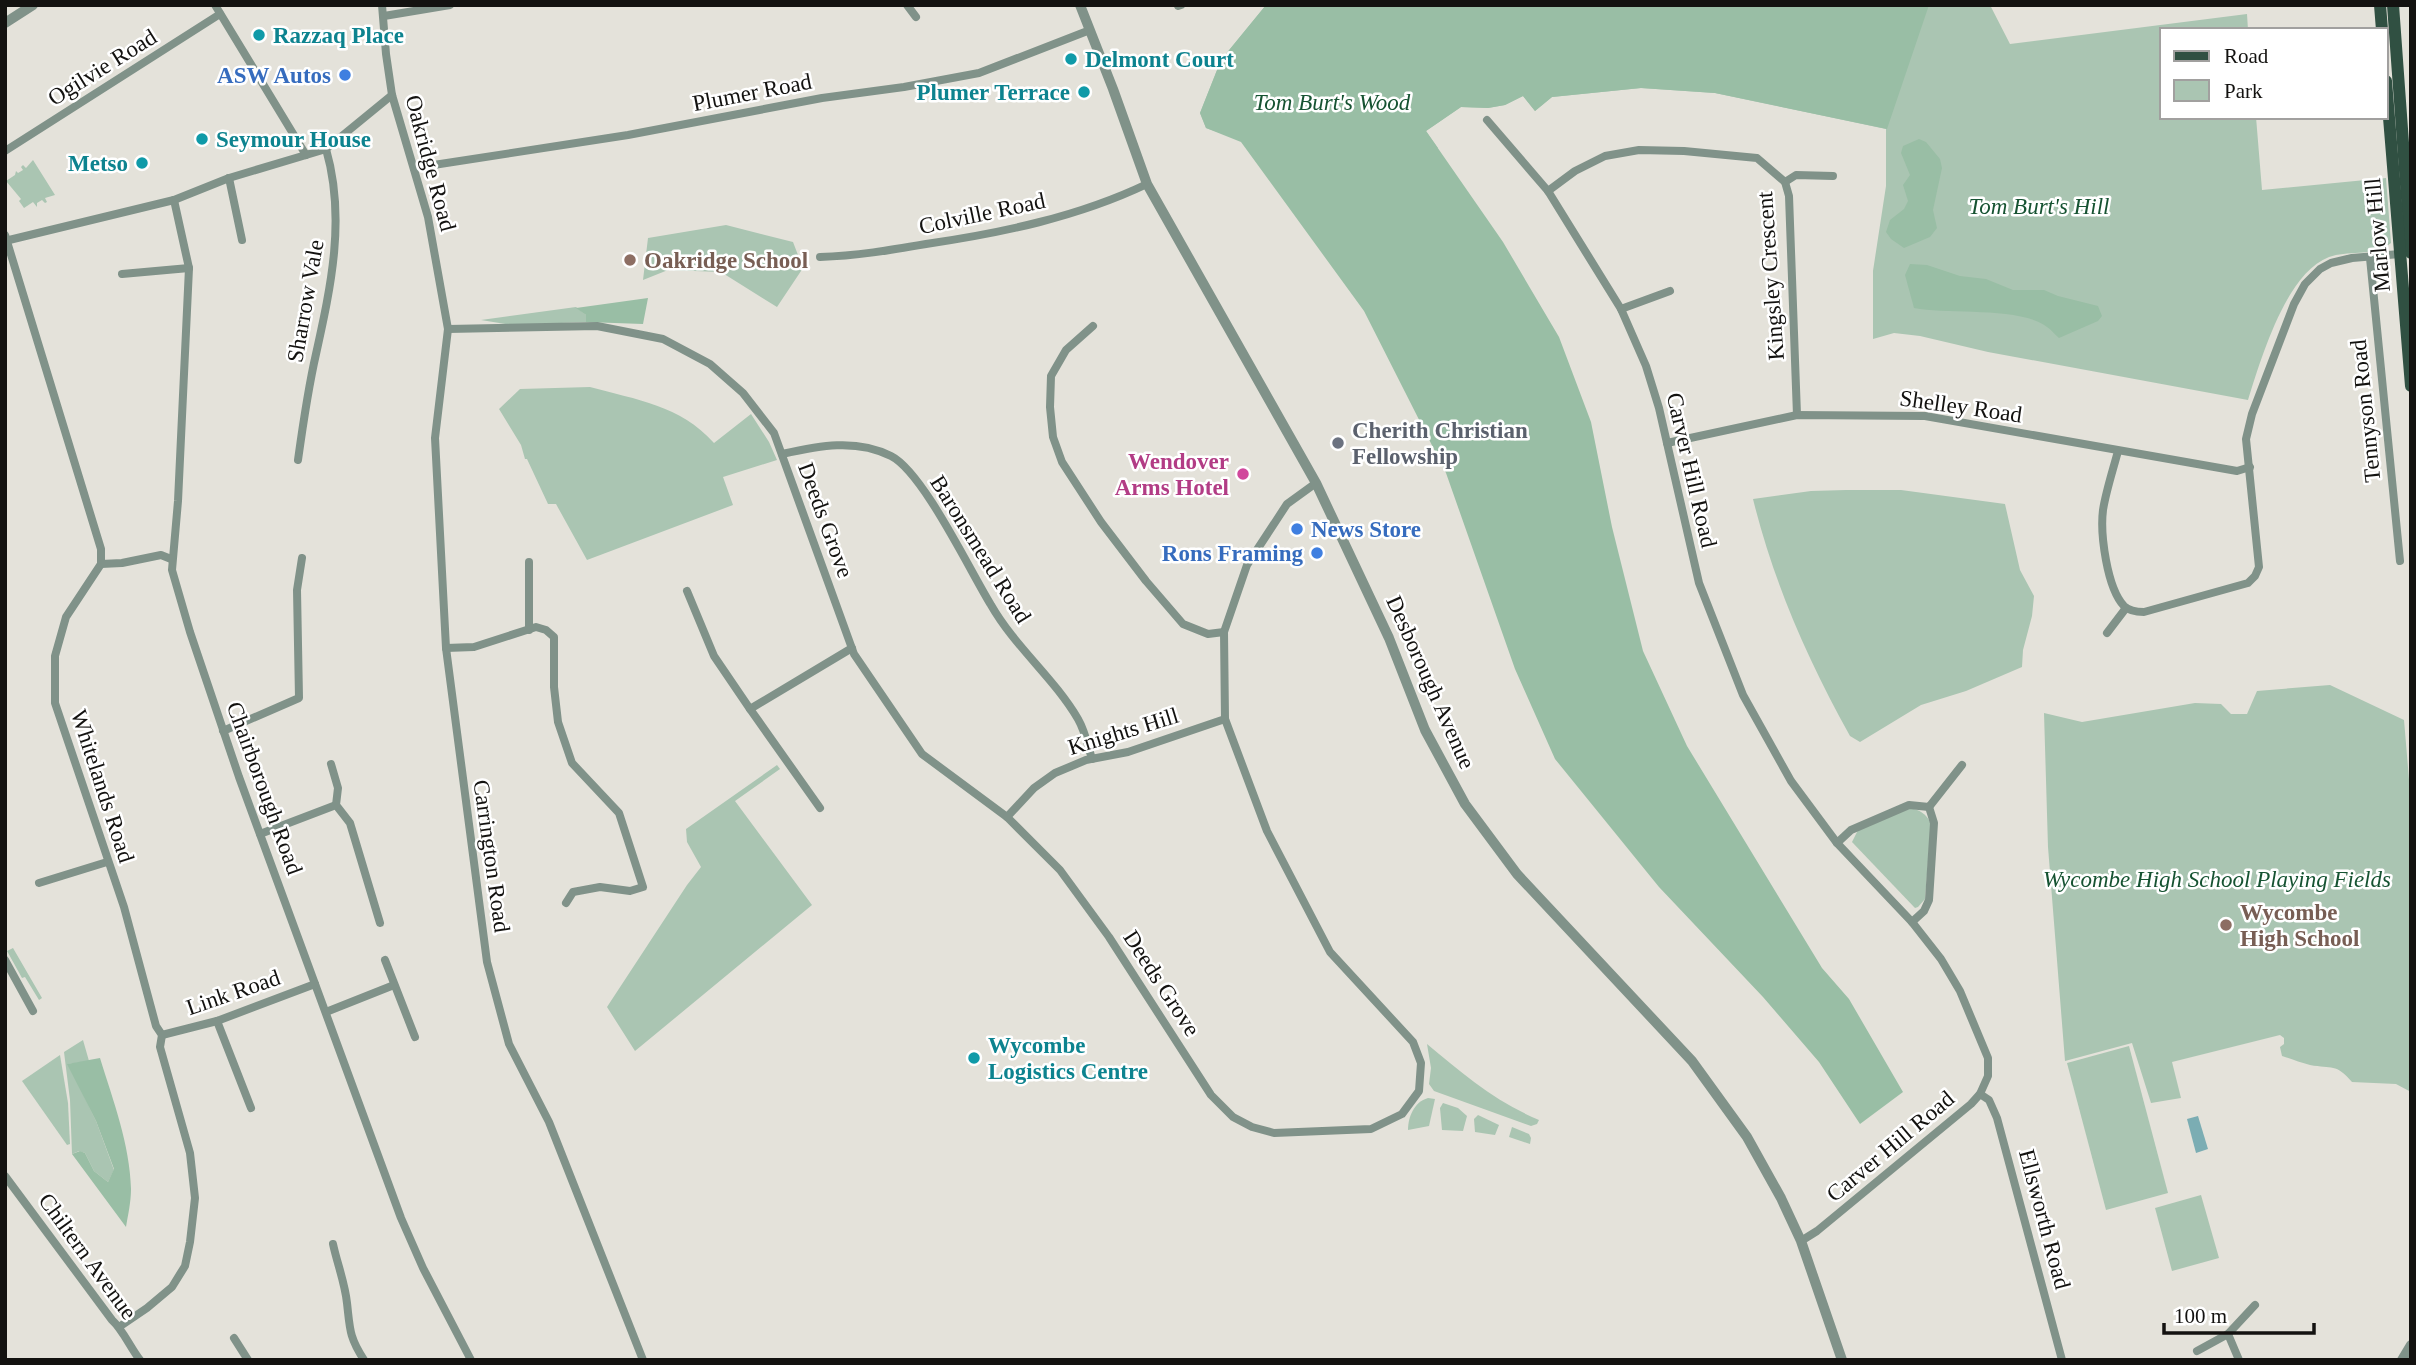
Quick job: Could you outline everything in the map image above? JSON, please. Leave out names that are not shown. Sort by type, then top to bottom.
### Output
[{"type":"main road","points":[[2381,5],[2382,28]]},
{"type":"main road","name":"Marlow Hill","points":[[2393,5],[2411,386]]},
{"type":"main road","name":"Marlow Hill","points":[[2388,99],[2405,253]]},
{"type":"street","points":[[5,23],[33,5]]},
{"type":"street","name":"Oakridge Road","points":[[382,5],[392,95],[428,217],[448,329]]},
{"type":"street","points":[[384,16],[450,5]]},
{"type":"street","points":[[906,5],[916,17]]},
{"type":"street","name":"Desborough Avenue","points":[[1080,5],[1147,184],[1316,483],[1389,638],[1425,730],[1465,804],[1517,874],[1692,1061],[1747,1137],[1801,1241],[1842,1360]]},
{"type":"street","points":[[217,10],[306,155]]},
{"type":"street","name":"Ogilvie Road","points":[[5,151],[217,10]]},
{"type":"street","name":"Plumer Road","points":[[414,168],[628,135],[822,98],[979,73],[1090,30]]},
{"type":"street","points":[[171,559],[161,555],[122,563],[101,564],[102,549],[6,239],[174,200],[229,178],[327,149],[392,95]]},
{"type":"street","name":"Carver Hill Road","points":[[1487,120],[1548,191],[1621,309],[1646,366],[1667,443],[1699,583],[1743,695],[1791,781],[1837,843],[1912,922],[1941,959],[1959,991],[1988,1058],[1989,1076],[1980,1094],[1962,1112],[1817,1231],[1801,1241]]},
{"type":"street","name":"Sharrow Vale","points":[[298,460],[335,261],[336,210],[327,149]]},
{"type":"street","name":"Kingsley Crescent","points":[[1548,191],[1574,171],[1605,156],[1639,150],[1756,158],[1786,182],[1797,415]]},
{"type":"street","points":[[1786,182],[1796,175],[1833,176]]},
{"type":"street","points":[[229,178],[242,240]]},
{"type":"street","name":"Colville Road","points":[[820,257],[852,256],[995,234],[1058,217],[1147,184]]},
{"type":"street","name":"Chairborough Road","points":[[174,200],[189,268],[178,501],[172,570],[223,731],[401,1218],[423,1268],[471,1360]]},
{"type":"street","points":[[2118,451],[2103,509],[2103,544],[2110,575],[2126,608],[2144,612],[2240,586],[2252,579],[2259,566],[2246,439],[2252,414],[2294,304],[2305,284],[2331,263],[2352,258],[2405,253]]},
{"type":"street","name":"Tennyson Road","points":[[2370,258],[2400,561]]},
{"type":"street","points":[[122,274],[189,268]]},
{"type":"street","points":[[1621,309],[1670,291]]},
{"type":"street","name":"Deeds Grove","points":[[448,329],[597,326],[663,339],[710,364],[743,393],[774,433],[852,648],[922,754],[1007,817],[1060,870],[1109,937],[1211,1095],[1233,1117],[1252,1127],[1274,1133],[1371,1129],[1402,1114],[1419,1091],[1421,1063],[1413,1042],[1330,951],[1267,831],[1225,719],[1224,632],[1247,565],[1287,504],[1316,483]]},
{"type":"street","points":[[1093,326],[1066,350],[1051,376],[1053,437],[1062,463],[1101,522],[1183,624],[1208,634],[1224,632]]},
{"type":"street","name":"Carrington Road","points":[[448,329],[435,438],[446,648],[487,962],[509,1044],[549,1122],[643,1360]]},
{"type":"street","name":"Shelley Road","points":[[1667,443],[1797,415],[1924,416],[2237,471],[2250,467]]},
{"type":"street","name":"Baronsmead Road","points":[[782,454],[822,445],[846,444],[892,457],[909,472],[931,502],[992,608],[1062,695],[1079,721],[1092,759]]},
{"type":"street","points":[[223,731],[299,698],[298,590],[302,558]]},
{"type":"street","points":[[529,562],[529,630]]},
{"type":"street","name":"Whitelands Road","points":[[101,564],[66,617],[55,656],[55,703],[124,907],[156,1027],[162,1035],[160,1047],[190,1153],[195,1198],[185,1266],[172,1287],[119,1327]]},
{"type":"street","points":[[687,591],[715,656],[820,808]]},
{"type":"street","points":[[2107,633],[2126,608]]},
{"type":"street","points":[[446,648],[474,647],[536,627],[546,630],[554,638],[554,687],[558,722],[572,763],[619,813],[643,887],[630,891],[600,887],[573,892],[566,902]]},
{"type":"street","points":[[750,709],[852,648]]},
{"type":"street","name":"Knights Hill","points":[[1007,817],[1034,788],[1055,773],[1092,759],[1128,752],[1225,719]]},
{"type":"street","points":[[331,764],[338,788],[336,805],[350,823],[380,923]]},
{"type":"street","points":[[1929,807],[1962,765]]},
{"type":"street","points":[[260,834],[336,805]]},
{"type":"street","points":[[1837,843],[1851,830],[1909,805],[1929,807]]},
{"type":"street","points":[[1912,922],[1924,911],[1929,901],[1934,823],[1929,807]]},
{"type":"street","points":[[39,883],[107,862]]},
{"type":"street","points":[[5,960],[33,1011]]},
{"type":"street","points":[[385,960],[415,1037]]},
{"type":"street","name":"Link Road","points":[[162,1035],[217,1021],[315,984]]},
{"type":"street","points":[[326,1012],[394,985]]},
{"type":"street","points":[[217,1021],[251,1108]]},
{"type":"street","name":"Ellsworth Road","points":[[1980,1094],[1989,1100],[1997,1118],[2062,1360]]},
{"type":"street","name":"Chiltern Avenue","points":[[5,1176],[119,1327],[140,1360]]},
{"type":"street","points":[[333,1244],[347,1301],[348,1324],[354,1344],[364,1360]]},
{"type":"street","points":[[2197,1351],[2228,1334],[2255,1305]]},
{"type":"street","points":[[2228,1334],[2239,1360]]},
{"type":"street","points":[[233,1338],[248,1360]]},
{"type":"street","points":[[2403,1360],[2411,1345]]},
{"type":"street","points":[[2403,1360],[2411,1357]]},
{"type":"green space","name":"Tom Burt's Hill","points":[[1266,5],[1990,5],[2010,44],[2247,14],[2248,28],[2160,28],[2160,119],[2256,119],[2262,190],[2386,178],[2391,243],[2369,252],[2329,257],[2314,266],[2300,280],[2277,319],[2248,400],[1988,352],[1920,336],[1894,333],[1873,339],[1873,271],[1886,186],[1886,129],[1715,93],[1641,88],[1552,97],[1535,111],[1523,96],[1505,105],[1488,108],[1461,107],[1426,131],[1438,148],[1330,171],[1206,128],[1200,113],[1221,60]]},
{"type":"green space","name":"Tom Burt's Wood","points":[[1266,5],[1929,5],[1887,129],[1715,93],[1641,88],[1552,97],[1535,111],[1523,96],[1505,105],[1488,108],[1461,107],[1426,131],[1503,242],[1559,337],[1591,422],[1612,527],[1643,651],[1687,746],[1822,968],[1849,999],[1903,1092],[1860,1124],[1819,1062],[1763,997],[1659,887],[1555,759],[1515,669],[1446,473],[1364,311],[1241,142],[1206,128],[1200,113],[1221,60]]},
{"type":"green space","points":[[1919,139],[1926,142],[1940,159],[1942,168],[1933,210],[1937,228],[1930,237],[1904,248],[1886,232],[1890,220],[1904,209],[1908,201],[1903,185],[1910,175],[1901,153],[1903,146]]},
{"type":"green space","points":[[33,160],[55,195],[45,198],[45,203],[42,200],[37,203],[37,207],[33,202],[24,208],[19,201],[21,199],[6,181],[15,175],[16,171],[18,173],[23,170],[23,165],[26,168]]},
{"type":"green space","points":[[726,225],[793,242],[803,268],[777,307],[721,272],[668,270],[643,280],[648,238]]},
{"type":"green space","points":[[1910,264],[1927,265],[1960,276],[1986,279],[2013,290],[2044,290],[2098,306],[2102,316],[2098,321],[2059,338],[2035,320],[2020,316],[1914,308],[1905,275]]},
{"type":"green space","points":[[648,298],[643,324],[586,322],[586,315],[576,308]]},
{"type":"green space","points":[[576,307],[586,315],[586,322],[512,325],[481,320]]},
{"type":"green space","points":[[590,387],[641,400],[672,412],[701,430],[714,443],[751,414],[777,460],[723,477],[733,505],[587,560],[556,504],[548,504],[525,459],[521,445],[499,409],[520,389]]},
{"type":"green space","points":[[1901,490],[2005,504],[2020,570],[2034,596],[2022,667],[1966,691],[1921,705],[1860,742],[1850,736],[1806,650],[1771,561],[1753,499],[1811,491]]},
{"type":"green space","name":"Wycombe High School Playing Fields","points":[[2330,685],[2404,720],[2411,803],[2411,1092],[2396,1084],[2352,1082],[2337,1069],[2310,1065],[2282,1056],[2280,1047],[2284,1044],[2284,1038],[2280,1035],[2172,1062],[2181,1098],[2151,1103],[2132,1043],[2065,1061],[2048,847],[2044,713],[2082,722],[2195,703],[2221,704],[2231,714],[2247,714],[2257,691]]},
{"type":"green space","points":[[777,765],[780,769],[735,801],[812,905],[635,1051],[607,1007],[701,867],[687,842],[686,829]]},
{"type":"green space","points":[[1908,808],[1922,813],[1931,824],[1925,899],[1915,908],[1852,842],[1858,830]]},
{"type":"green space","points":[[13,948],[42,998],[39,1000],[25,977],[22,978],[7,951]]},
{"type":"green space","points":[[83,1040],[89,1061],[68,1064],[96,1121],[114,1170],[108,1182],[94,1171],[85,1153],[79,1151],[72,1154],[70,1100],[64,1052]]},
{"type":"green space","points":[[1427,1044],[1494,1096],[1539,1120],[1537,1124],[1531,1126],[1434,1091],[1429,1084],[1431,1068]]},
{"type":"green space","points":[[2129,1046],[2168,1193],[2106,1210],[2067,1063]]},
{"type":"green space","points":[[60,1055],[68,1103],[70,1144],[67,1145],[22,1081]]},
{"type":"green space","points":[[100,1058],[128,1156],[131,1189],[126,1227],[72,1154],[80,1151],[85,1153],[94,1171],[108,1182],[114,1169],[96,1121],[67,1064]]},
{"type":"green space","points":[[1428,1098],[1435,1099],[1429,1126],[1408,1130],[1413,1111],[1419,1103]]},
{"type":"green space","points":[[1443,1103],[1458,1108],[1467,1116],[1463,1131],[1442,1130],[1440,1108]]},
{"type":"green space","points":[[1478,1115],[1499,1125],[1495,1135],[1475,1132],[1474,1119]]},
{"type":"green space","points":[[1512,1127],[1529,1134],[1530,1144],[1509,1137]]},
{"type":"green space","points":[[2201,1195],[2219,1258],[2172,1271],[2155,1208]]},
{"type":"water","points":[[2198,1116],[2208,1149],[2196,1153],[2187,1119]]},
{"type":"place","name":"Razzaq Place","points":[[259,35]]},
{"type":"place","name":"Delmont Court","points":[[1071,59]]},
{"type":"place","name":"ASW Autos","points":[[345,75]]},
{"type":"place","name":"Plumer Terrace","points":[[1084,92]]},
{"type":"place","name":"Seymour House","points":[[202,139]]},
{"type":"place","name":"Metso","points":[[142,163]]},
{"type":"place","name":"Oakridge School","points":[[630,260]]},
{"type":"place","name":"Cherith Christian Fellowship","points":[[1338,443]]},
{"type":"place","name":"Wendover Arms Hotel","points":[[1243,474]]},
{"type":"place","name":"News Store","points":[[1297,529]]},
{"type":"place","name":"Rons Framing","points":[[1317,553]]},
{"type":"place","name":"Wycombe High School","points":[[2226,925]]},
{"type":"place","name":"Wycombe Logistics Centre","points":[[974,1058]]}]
